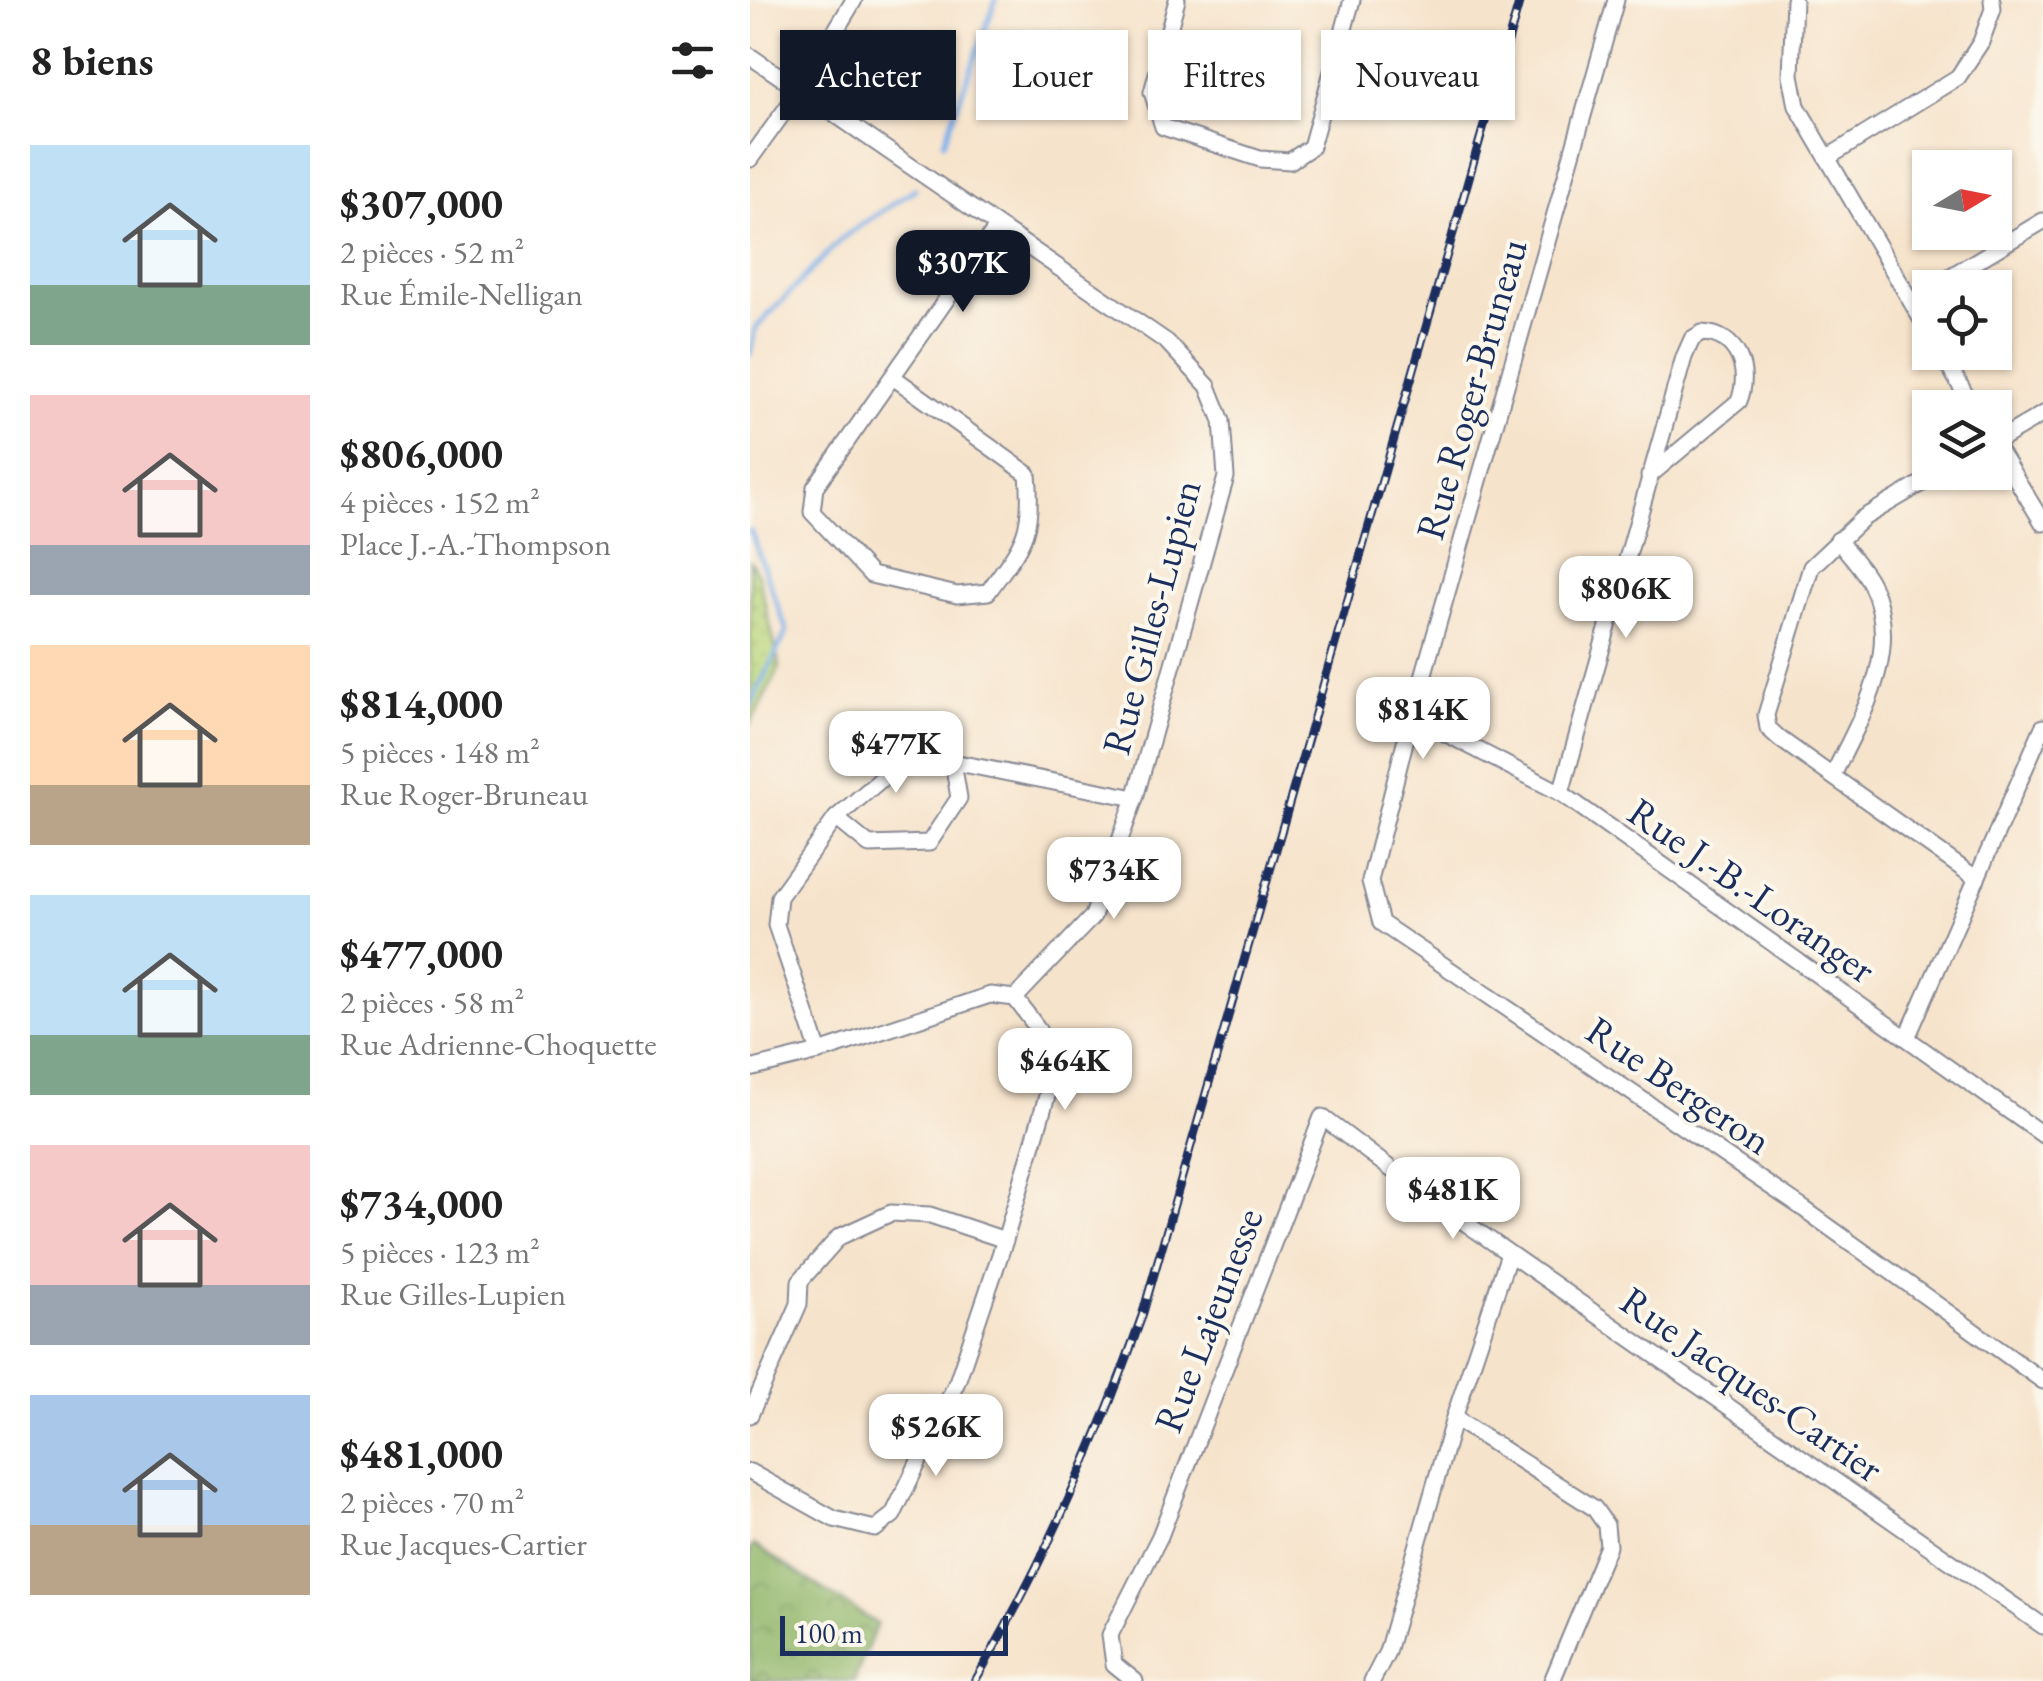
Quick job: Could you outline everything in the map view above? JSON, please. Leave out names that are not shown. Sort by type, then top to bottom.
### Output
[{"type":"street","points":[[836,30],[854,0]]},
{"type":"street","points":[[1177,0],[1152,92],[1163,127],[1260,159],[1290,161],[1311,147],[1352,0]]},
{"type":"street","name":"Rue Roger-Bruneau","points":[[1392,796],[1616,0]]},
{"type":"street","points":[[1794,0],[1791,75],[1798,106],[1912,303]]},
{"type":"street","points":[[1827,158],[1958,77],[1981,42],[1992,0]]},
{"type":"street","name":"Rue Gilles-Lupien","points":[[750,56],[780,78]]},
{"type":"street","points":[[750,160],[780,117]]},
{"type":"street","name":"Rue Gilles-Lupien","points":[[841,120],[1167,342],[1208,386],[1222,421],[1226,478],[1135,798],[1093,916],[1015,998]]},
{"type":"street","points":[[1961,270],[2043,221]]},
{"type":"street","points":[[893,377],[1028,474],[1032,512],[1026,530],[1020,546],[988,592],[957,594],[871,575],[812,512],[815,487],[997,226]]},
{"type":"street","points":[[1560,794],[1648,476],[1692,339],[1702,332],[1721,338],[1742,356],[1739,401],[1648,476]]},
{"type":"street","points":[[2012,433],[2043,414]]},
{"type":"street","points":[[2012,471],[2043,523]]},
{"type":"street","points":[[1912,489],[1864,518],[1812,566],[1766,715],[1768,728],[1977,879]]},
{"type":"street","points":[[1833,775],[1872,698],[1882,649],[1876,596],[1864,572],[1838,540]]},
{"type":"street","name":"Rue J.-B.-Loranger","points":[[1412,716],[1560,794],[2043,1135]]},
{"type":"street","points":[[1906,1038],[2043,727]]},
{"type":"street","points":[[819,1052],[776,926],[778,898],[836,818],[907,758],[954,762],[1135,798]]},
{"type":"street","points":[[836,818],[870,845],[929,844],[958,798],[954,762]]},
{"type":"street","name":"Rue Bergeron","points":[[1392,796],[1370,881],[1381,922],[1804,1209],[2043,1381]]},
{"type":"street","points":[[750,1069],[819,1052],[990,995],[1015,998],[1038,1029],[1049,1089],[957,1382],[893,1515],[875,1530],[834,1519],[750,1472]]},
{"type":"street","name":"Rue Lajeunesse","points":[[1134,1681],[1114,1664],[1110,1635],[1160,1536],[1322,1117],[1424,1194]]},
{"type":"street","name":"Rue Jacques-Cartier","points":[[1424,1194],[2043,1626]]},
{"type":"street","points":[[750,1415],[799,1304],[800,1281],[839,1237],[891,1213],[930,1214],[1004,1240]]},
{"type":"street","points":[[1372,1681],[1388,1652],[1454,1418],[1509,1254]]},
{"type":"street","points":[[1454,1418],[1594,1508],[1606,1525],[1608,1546],[1552,1681]]},
{"type":"green space","points":[[750,560],[758,575],[780,667],[750,725]]},
{"type":"green space","points":[[754,1545],[877,1624],[854,1681],[750,1681],[750,1550]]},
{"type":"waterway","points":[[944,142],[996,0]]},
{"type":"waterway","points":[[750,354],[755,329],[842,238],[915,189]]},
{"type":"waterway","points":[[750,530],[787,631],[750,705]]},
{"type":"railway","points":[[975,1681],[1067,1503],[1142,1316],[1520,0]]}]
